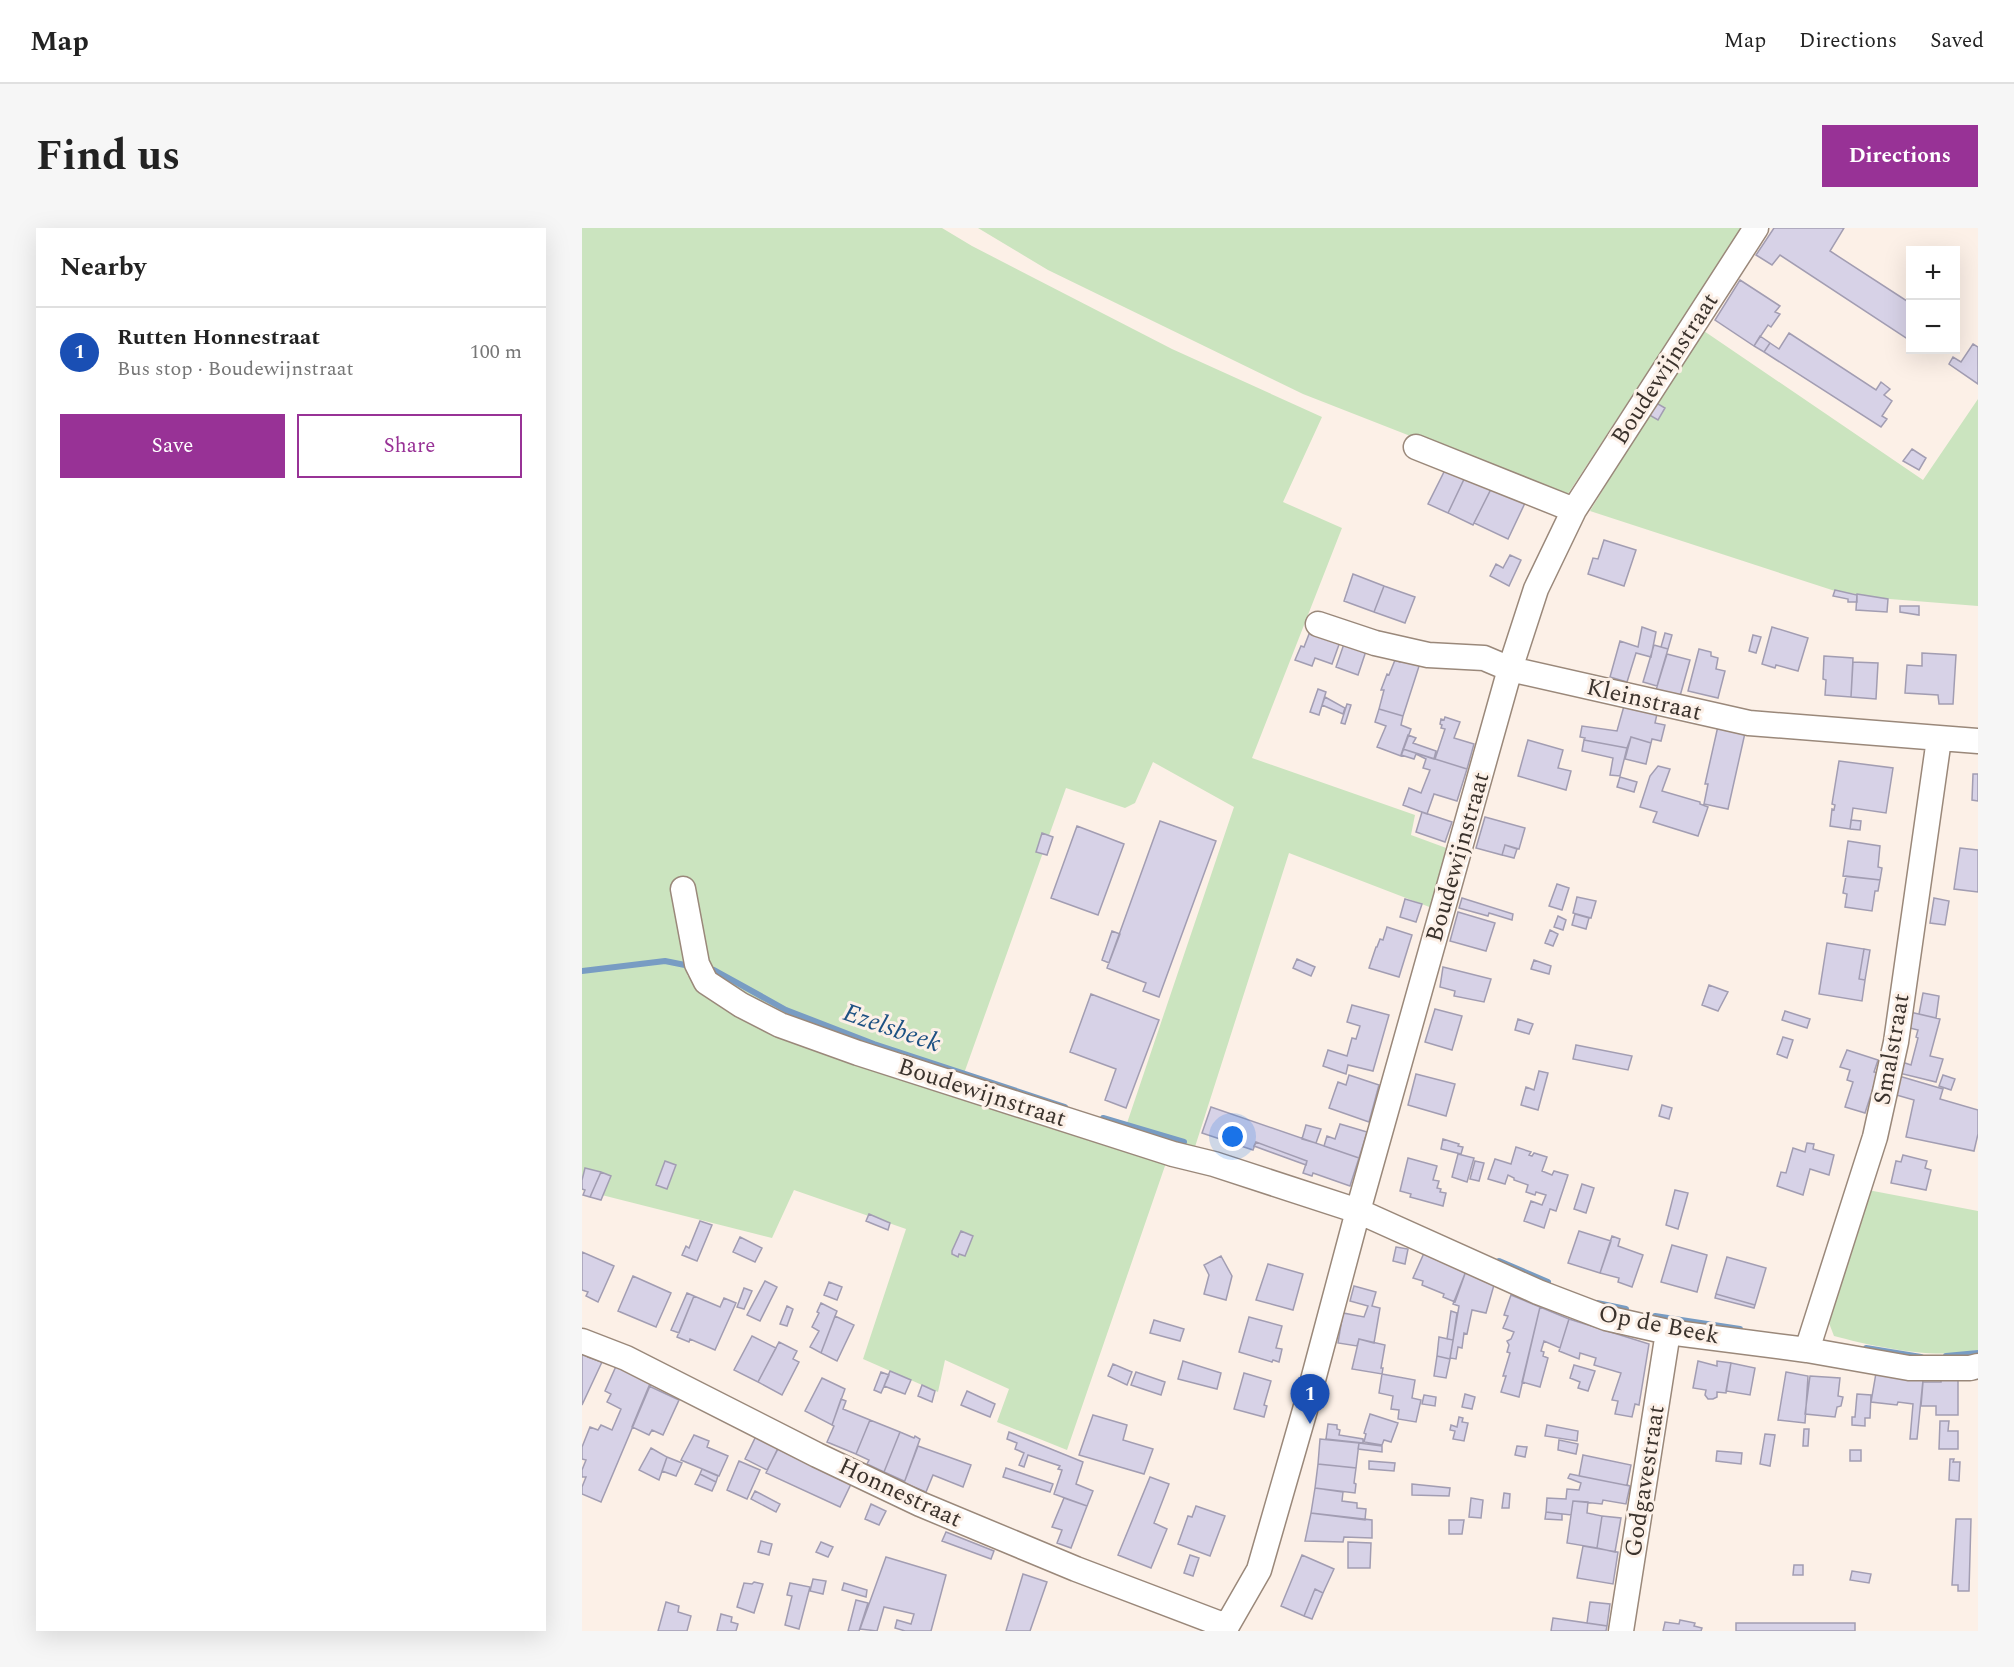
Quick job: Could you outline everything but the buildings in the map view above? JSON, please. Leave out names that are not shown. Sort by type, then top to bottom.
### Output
[{"type":"street","name":"Boudewijnstraat","points":[[1225,1629],[1259,1570],[1510,669],[1536,589],[1574,510],[1756,228]]},
{"type":"street","points":[[1416,447],[1574,510]]},
{"type":"street","name":"Kleinstraat","points":[[1318,624],[1375,643],[1428,655],[1484,658],[1510,669],[1749,723],[1978,741]]},
{"type":"street","name":"Smalstraat","points":[[1807,1350],[1875,1137],[1896,1042],[1938,739]]},
{"type":"street","name":"Boudewijnstraat","points":[[683,889],[697,964],[705,982],[741,1005],[780,1024],[942,1081],[1359,1211]]},
{"type":"street","name":"Op de Beek","points":[[1359,1211],[1538,1292],[1606,1318],[1668,1332],[1807,1350],[1909,1368],[1978,1366]]},
{"type":"street","name":"Godgavestraat","points":[[1621,1631],[1668,1332]]},
{"type":"street","name":"Honnestraat","points":[[582,1341],[626,1358],[817,1455],[920,1504],[1225,1629]]},
{"type":"green space","points":[[582,228],[942,228],[972,246],[1172,349],[1322,417],[1283,502],[1342,528],[1252,758],[1415,815],[1411,835],[1449,849],[1432,908],[1289,853],[1193,1153],[1124,1132],[1234,807],[1153,762],[1135,803],[1125,808],[1066,788],[962,1079],[810,1028],[750,1002],[713,978],[692,970],[687,975],[697,986],[724,1005],[838,1055],[1167,1160],[1067,1450],[997,1422],[1009,1389],[945,1360],[938,1392],[863,1359],[906,1229],[794,1190],[772,1238],[582,1190]]},
{"type":"green space","points":[[978,228],[1742,228],[1566,497],[1303,394],[1048,270]]},
{"type":"green space","points":[[1701,329],[1923,480],[1978,399],[1978,606],[1890,599],[1835,591],[1590,511]]},
{"type":"green space","points":[[1868,1190],[1978,1211],[1978,1350],[1944,1354],[1925,1353],[1887,1348],[1834,1336],[1827,1318]]},
{"type":"waterway","name":"Ezelsbeek","points":[[582,971],[665,961],[685,965]]},
{"type":"waterway","name":"Ezelsbeek","points":[[714,970],[786,1010],[874,1044],[1065,1107]]},
{"type":"waterway","name":"Ezelsbeek","points":[[1103,1118],[1184,1142]]},
{"type":"waterway","name":"Ezelsbeek","points":[[1499,1261],[1548,1282]]},
{"type":"waterway","name":"Ezelsbeek","points":[[1597,1303],[1626,1309]]},
{"type":"waterway","name":"Ezelsbeek","points":[[1655,1316],[1740,1329]]},
{"type":"waterway","name":"Ezelsbeek","points":[[1866,1348],[1921,1357]]},
{"type":"waterway","name":"Ezelsbeek","points":[[1946,1356],[1978,1353]]},
{"type":"place","name":"Rutten Honnestraat","points":[[1310,1424]]}]
